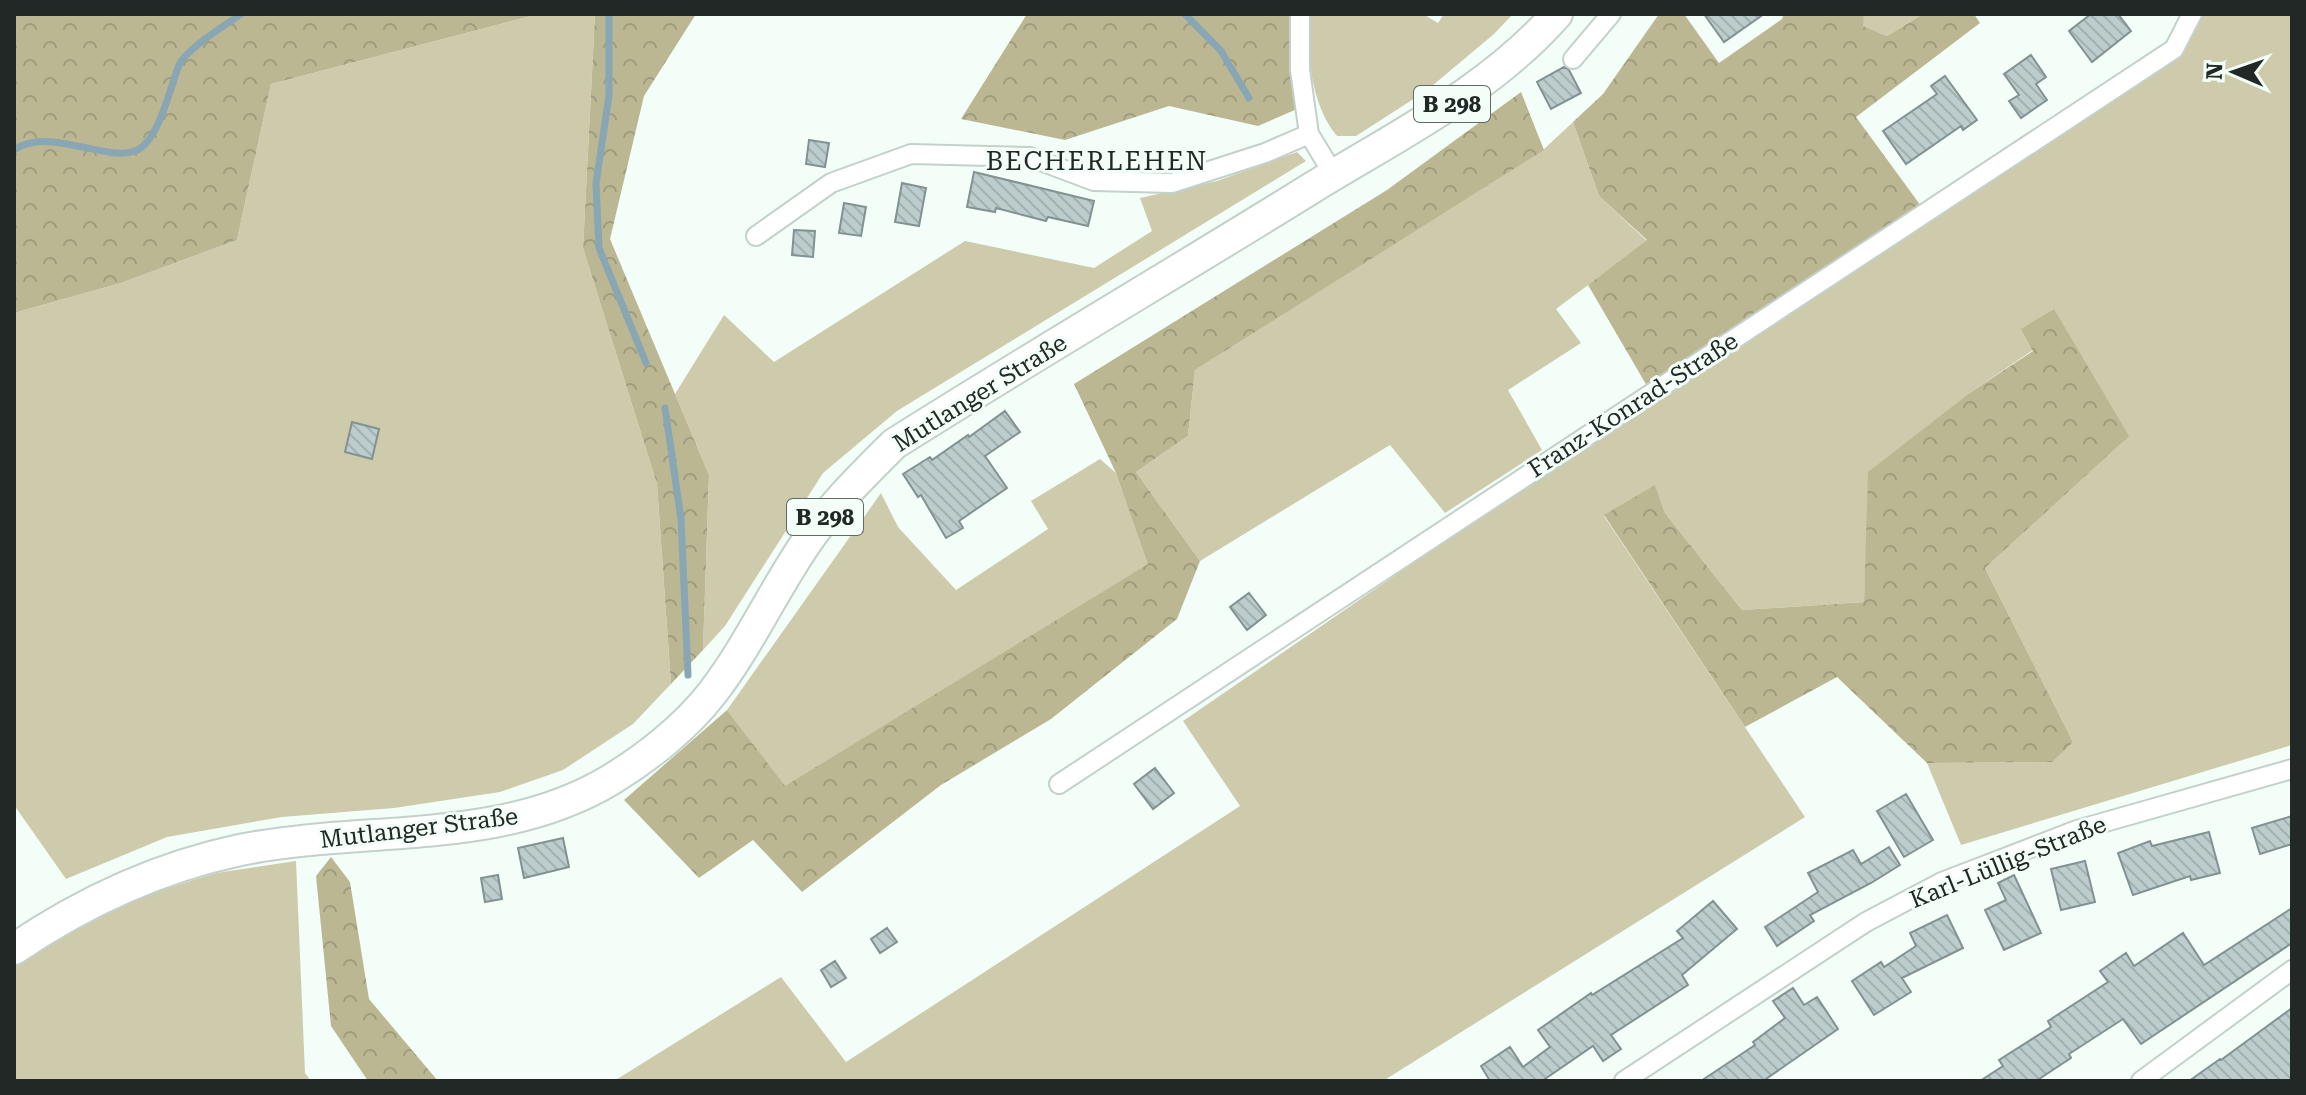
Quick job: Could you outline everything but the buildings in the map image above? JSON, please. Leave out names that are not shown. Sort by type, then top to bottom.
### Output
[{"type":"main road","name":"Mutlanger Straße","points":[[14,949],[59,918],[181,866],[245,850],[497,822],[553,808],[612,779],[667,739],[712,694],[804,545],[835,503],[894,444],[1432,118],[1512,60],[1557,14]]},
{"type":"street","points":[[1300,14],[1300,70],[1309,134],[1334,175]]},
{"type":"street","points":[[1573,59],[1611,14]]},
{"type":"street","name":"Franz-Konrad-Straße","points":[[1059,784],[2174,49],[2192,14]]},
{"type":"street","points":[[756,236],[831,183],[911,154],[1030,157],[1094,181],[1172,183],[1265,153],[1309,134]]},
{"type":"street","name":"Karl-Lüllig-Straße","points":[[1624,1081],[1866,922],[1942,882],[2077,830],[2292,769]]},
{"type":"street","points":[[2141,1081],[2292,970]]},
{"type":"shaded area","points":[[539,14],[595,14],[583,248],[657,484],[671,684],[633,724],[563,770],[500,792],[394,808],[282,817],[167,837],[66,879],[14,805],[14,313],[121,283],[237,240],[271,84]]},
{"type":"shaded area","points":[[1304,14],[1423,14],[1438,23],[1444,14],[1513,14],[1426,91],[1356,136],[1337,136],[1316,94]]},
{"type":"shaded area","points":[[1864,14],[1923,14],[1887,36],[1862,26]]},
{"type":"shaded area","points":[[2199,14],[2292,14],[2292,745],[1961,845],[1927,763],[2051,762],[2073,742],[1985,568],[2128,436],[2053,309],[2033,350],[1968,394],[1869,472],[1864,602],[1742,610],[1665,513],[1655,486],[1604,516],[1805,817],[1383,1081],[614,1081],[781,977],[846,1062],[1240,806],[1183,721],[1566,458],[2125,86]]},
{"type":"shaded area","points":[[1573,122],[1599,196],[1647,241],[1556,309],[1581,343],[1508,390],[1542,450],[1445,513],[1390,445],[1200,561],[1136,472],[1188,436],[1195,370],[1543,150]]},
{"type":"shaded area","points":[[1297,152],[1306,161],[897,411],[823,473],[725,626],[703,650],[709,475],[675,394],[724,315],[774,362],[965,241],[1094,268],[1152,231],[1140,198],[1217,181]]},
{"type":"shaded area","points":[[1100,459],[1116,473],[1149,564],[785,787],[727,710],[881,493],[898,527],[956,590],[1048,529],[1031,501]]},
{"type":"shaded area","points":[[296,861],[305,1073],[311,1081],[14,1081],[14,966],[71,928],[142,896],[216,873]]},
{"type":"green space","points":[[14,14],[539,14],[271,84],[237,240],[121,283],[14,313]]},
{"type":"green space","points":[[595,14],[696,14],[644,96],[610,239],[709,475],[703,650],[671,684],[657,484],[583,248]]},
{"type":"green space","points":[[1027,14],[1298,14],[1297,109],[1258,126],[1169,106],[1065,140],[961,119]]},
{"type":"green space","points":[[1659,14],[1684,14],[1719,63],[1782,19],[1784,14],[1864,14],[1863,26],[1887,36],[1923,14],[1974,14],[1980,23],[1856,117],[1921,206],[1647,386],[1588,285],[1647,240],[1599,196],[1573,122],[1603,94]]},
{"type":"green space","points":[[1521,92],[1544,150],[1195,370],[1188,436],[1136,472],[1200,561],[1177,619],[1051,719],[941,785],[802,892],[753,840],[699,878],[624,800],[727,710],[785,786],[1148,564],[1116,473],[1074,384],[1387,190]]},
{"type":"green space","points":[[2054,309],[2129,436],[1985,568],[2073,742],[2052,762],[1927,763],[1837,677],[1745,727],[1604,515],[1655,485],[1665,513],[1742,610],[1864,602],[1868,472],[1968,394],[2033,351],[2021,329]]},
{"type":"green space","points":[[331,857],[350,882],[369,999],[438,1081],[368,1081],[331,1026],[316,876]]},
{"type":"waterway","points":[[14,150],[43,142],[108,152],[135,151],[151,137],[157,126],[183,59],[241,14]]},
{"type":"waterway","points":[[609,14],[609,95],[596,184],[599,248],[646,363]]},
{"type":"waterway","points":[[1185,14],[1221,51],[1249,98]]},
{"type":"waterway","points":[[665,408],[681,519],[688,675]]},
{"type":"district","name":"BECHERLEHEN","points":[[1097,161]]}]
